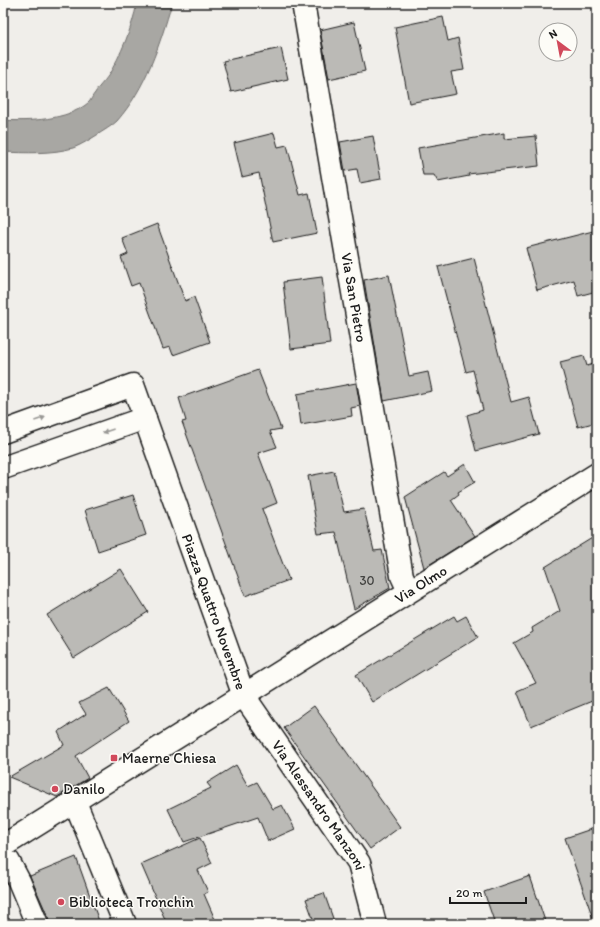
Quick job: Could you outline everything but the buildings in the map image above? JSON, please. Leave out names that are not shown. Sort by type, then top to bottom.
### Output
[{"type":"street","name":"Via San Pietro","points":[[303,3],[402,576],[409,591]]},
{"type":"street","name":"Piazza Quattro Novembre","points":[[3,432],[133,386],[244,696],[3,846]]},
{"type":"street","points":[[3,468],[145,418]]},
{"type":"street","name":"Via Olmo","points":[[244,696],[597,474]]},
{"type":"street","name":"Via Alessandro Manzoni","points":[[244,696],[359,863],[375,924]]},
{"type":"street","points":[[75,802],[125,924]]},
{"type":"street","points":[[3,865],[9,862],[19,881],[37,924]]},
{"type":"shaded area","points":[[137,3],[172,3],[151,65],[136,94],[117,121],[91,139],[73,148],[47,152],[3,152],[3,120],[24,121],[47,119],[80,109],[89,102],[108,76],[126,41]]},
{"type":"place","name":"Maerne Chiesa","points":[[114,758]]},
{"type":"place","name":"Danilo","points":[[55,789]]},
{"type":"place","name":"Biblioteca Tronchin","points":[[61,902]]}]
